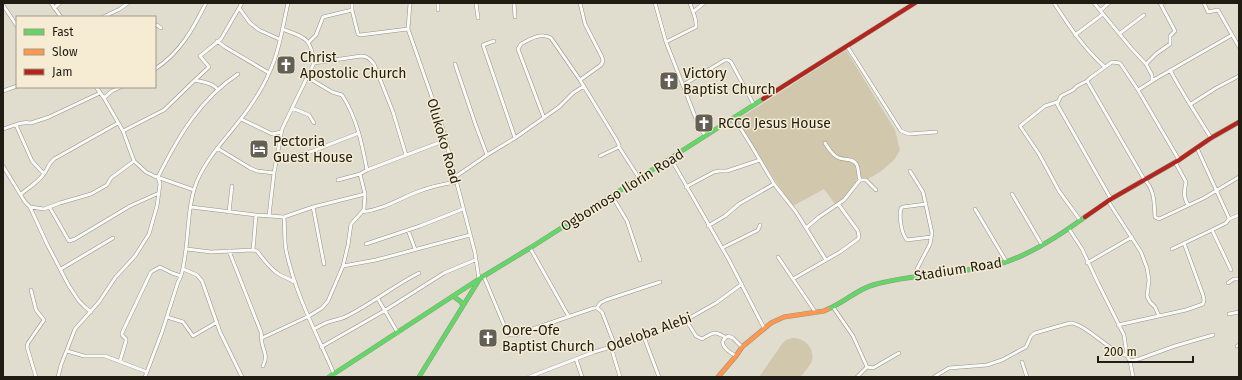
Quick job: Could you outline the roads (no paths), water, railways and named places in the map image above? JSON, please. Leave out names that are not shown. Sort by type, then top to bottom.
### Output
[{"type":"main road","name":"Ogbomoso Ilorin Road","points":[[329,377],[453,296],[640,179],[915,3]]},
{"type":"main road","name":"Stadium Road","points":[[718,377],[742,347],[772,322],[784,317],[816,312],[833,307],[872,285],[916,276],[992,266],[1006,262],[1029,252],[1069,229],[1110,200],[1177,161],[1211,138],[1239,122]]},
{"type":"main road","points":[[419,377],[482,278]]},
{"type":"main road","points":[[453,296],[461,302],[463,306]]},
{"type":"street","points":[[51,3],[60,16]]},
{"type":"street","points":[[54,8],[60,3]]},
{"type":"street","points":[[105,16],[120,9],[128,3]]},
{"type":"street","points":[[156,68],[169,58],[186,39],[206,3]]},
{"type":"street","points":[[123,131],[164,110],[209,68],[200,56],[221,39],[242,3]]},
{"type":"street","points":[[145,377],[183,269],[187,249],[194,190],[201,174],[217,148],[241,119],[270,73],[288,3]]},
{"type":"street","points":[[352,3],[357,33],[360,35],[408,29]]},
{"type":"street","name":"Olukoko Road","points":[[410,3],[408,29],[442,126],[475,260],[507,332],[509,335],[515,334],[569,317]]},
{"type":"street","points":[[438,3],[438,10]]},
{"type":"street","points":[[476,3],[478,18]]},
{"type":"street","points":[[514,3],[515,17]]},
{"type":"street","points":[[580,3],[585,24],[602,56],[603,61],[601,65],[580,80]]},
{"type":"street","points":[[655,3],[666,42],[682,85],[700,129],[706,136]]},
{"type":"street","points":[[666,42],[696,27],[696,19],[690,3]]},
{"type":"street","points":[[693,12],[704,3]]},
{"type":"street","points":[[1054,3],[1075,35],[1105,67]]},
{"type":"street","points":[[1094,3],[1146,64],[1152,75],[1152,80]]},
{"type":"street","points":[[1101,10],[1108,3]]},
{"type":"street","points":[[1204,3],[1208,12],[1218,10],[1239,47]]},
{"type":"street","points":[[1146,64],[1156,54],[1170,44],[1170,36],[1175,31],[1162,4]]},
{"type":"street","points":[[3,5],[16,24]]},
{"type":"street","points":[[239,8],[250,23],[259,30],[279,39]]},
{"type":"street","points":[[309,42],[316,34],[323,17],[352,10]]},
{"type":"street","points":[[1075,35],[1103,14]]},
{"type":"street","points":[[1119,34],[1144,15]]},
{"type":"street","points":[[156,26],[161,28]]},
{"type":"street","points":[[269,216],[274,173],[282,132],[314,63],[313,51],[309,42],[302,36],[282,29]]},
{"type":"street","points":[[544,118],[518,49],[520,44],[540,35],[550,37],[580,80],[616,139],[619,148],[640,179]]},
{"type":"street","points":[[1138,90],[1152,80],[1232,35]]},
{"type":"street","points":[[217,41],[270,73]]},
{"type":"street","points":[[494,41],[483,45],[515,138]]},
{"type":"street","points":[[847,46],[901,131],[909,134],[936,132]]},
{"type":"street","points":[[314,63],[361,56],[371,60],[374,64],[393,112],[406,155]]},
{"type":"street","points":[[682,85],[725,60],[728,60],[731,62],[754,106]]},
{"type":"street","points":[[1080,220],[1059,191],[1039,154],[1020,126],[1045,106],[1057,102],[1061,96],[1087,81],[1112,62],[1120,63],[1138,90],[1177,161],[1186,182],[1183,190],[1184,197],[1188,205]]},
{"type":"street","points":[[455,64],[487,155]]},
{"type":"street","points":[[1170,70],[1178,86],[1211,138]]},
{"type":"street","points":[[58,377],[75,329],[99,302],[114,278],[135,256],[149,234],[157,206],[160,184],[158,177],[180,136],[195,115],[218,90],[238,74]]},
{"type":"street","points":[[1152,75],[1157,78]]},
{"type":"street","points":[[1190,104],[1239,76]]},
{"type":"street","points":[[307,77],[332,92],[342,95],[356,122],[367,170]]},
{"type":"street","points":[[195,80],[209,84],[218,90]]},
{"type":"street","points":[[1087,81],[1144,179],[1149,184],[1152,190],[1156,217],[1159,219],[1204,198],[1239,177]]},
{"type":"street","points":[[3,95],[3,90],[16,86]]},
{"type":"street","points":[[455,177],[544,118],[559,107],[573,93],[584,86]]},
{"type":"street","points":[[97,88],[123,131],[134,161],[146,172],[194,190]]},
{"type":"street","points":[[104,98],[112,91],[119,88]]},
{"type":"street","points":[[3,129],[49,117],[100,93]]},
{"type":"street","points":[[1057,102],[1110,200],[1141,252],[1149,280],[1147,296],[1155,307],[1159,316]]},
{"type":"street","points":[[292,108],[309,115],[314,123]]},
{"type":"street","points":[[241,119],[272,134],[282,132]]},
{"type":"street","points":[[732,120],[744,134],[774,184],[806,228],[826,260]]},
{"type":"street","points":[[20,194],[35,184],[54,159],[118,123]]},
{"type":"street","points":[[16,125],[32,161],[44,174]]},
{"type":"street","points":[[277,154],[292,156],[305,154],[359,133]]},
{"type":"street","points":[[338,180],[360,174],[446,140]]},
{"type":"street","points":[[825,143],[838,158],[848,159],[855,162],[860,180]]},
{"type":"street","points":[[217,148],[250,168],[257,171],[274,173]]},
{"type":"street","points":[[600,156],[619,148]]},
{"type":"street","points":[[1172,249],[1226,223],[1230,218],[1197,148]]},
{"type":"street","points":[[671,159],[742,284],[764,328]]},
{"type":"street","points":[[686,187],[714,172],[720,170],[726,171],[760,160]]},
{"type":"street","points":[[30,207],[44,209],[50,208],[60,203],[91,194],[107,185],[111,178],[134,161]]},
{"type":"street","points":[[3,166],[25,202],[30,207],[69,286],[79,301],[91,312]]},
{"type":"street","points":[[910,171],[923,192],[932,233],[930,244],[917,269],[916,276]]},
{"type":"street","points":[[262,338],[309,316],[322,308],[328,301],[343,266],[351,224],[364,209],[365,194],[360,174]]},
{"type":"street","points":[[860,180],[866,180],[876,190]]},
{"type":"street","points":[[806,228],[844,200],[860,180]]},
{"type":"street","points":[[362,212],[381,208],[430,188],[456,182]]},
{"type":"street","points":[[708,226],[725,216],[739,204],[774,184]]},
{"type":"street","points":[[229,212],[232,186]]},
{"type":"street","points":[[50,208],[69,241],[75,239],[130,206],[159,193]]},
{"type":"street","points":[[191,207],[284,217],[313,207],[365,194]]},
{"type":"street","points":[[1012,194],[1042,245]]},
{"type":"street","points":[[612,196],[627,221],[640,260]]},
{"type":"street","points":[[793,279],[856,241],[859,237],[858,231],[839,204]]},
{"type":"street","points":[[926,204],[903,206],[901,208],[902,225],[907,240],[931,237]]},
{"type":"street","points":[[313,207],[324,264]]},
{"type":"street","points":[[366,244],[463,209]]},
{"type":"street","points":[[975,209],[1006,262]]},
{"type":"street","points":[[253,250],[256,215]]},
{"type":"street","points":[[1228,219],[1239,215]]},
{"type":"street","points":[[284,217],[285,242],[295,283],[334,375]]},
{"type":"street","points":[[722,248],[758,230],[760,225]]},
{"type":"street","points":[[1069,229],[1082,249],[1087,262],[1126,339],[1127,356],[1130,361],[1133,377]]},
{"type":"street","points":[[408,230],[415,249]]},
{"type":"street","points":[[1212,230],[1231,270]]},
{"type":"street","points":[[343,266],[376,260],[470,235]]},
{"type":"street","points":[[1087,262],[1132,237]]},
{"type":"street","points":[[61,269],[113,238]]},
{"type":"street","points":[[1118,325],[1186,310],[1201,305],[1204,300],[1204,295],[1184,243]]},
{"type":"street","points":[[530,248],[569,317],[598,308]]},
{"type":"street","points":[[187,249],[211,252],[257,251],[277,273],[295,283]]},
{"type":"street","points":[[229,251],[261,332],[266,356],[263,366]]},
{"type":"street","points":[[778,257],[816,312]]},
{"type":"street","points":[[321,347],[384,311],[444,273],[475,260]]},
{"type":"street","points":[[120,361],[126,341],[122,333],[151,272],[160,267],[181,276]]},
{"type":"street","points":[[183,269],[197,275],[202,281],[220,332],[242,377]]},
{"type":"street","points":[[314,329],[332,321],[339,320],[378,299],[397,284],[420,273]]},
{"type":"street","points":[[1228,283],[1234,279],[1239,279]]},
{"type":"street","points":[[598,308],[600,303],[606,300],[660,282]]},
{"type":"street","name":"Odeloba Alebi","points":[[529,377],[576,359],[644,337],[686,320],[716,303],[742,284]]},
{"type":"street","points":[[30,290],[36,310],[44,320],[28,343],[27,347],[36,377]]},
{"type":"street","points":[[378,299],[398,333]]},
{"type":"street","points":[[833,307],[853,336],[867,367]]},
{"type":"street","points":[[598,308],[602,312],[615,346]]},
{"type":"street","points":[[1229,314],[1239,312]]},
{"type":"street","points":[[166,317],[184,322],[192,336],[217,322]]},
{"type":"street","points":[[686,320],[698,338],[702,339],[711,333],[716,332],[725,337],[728,336],[733,338],[742,347]]},
{"type":"street","points":[[934,377],[949,368],[987,364],[1002,360],[1026,347],[1031,336],[1035,333],[1070,323],[1076,324],[1116,351],[1127,356]]},
{"type":"street","points":[[1130,361],[1140,360],[1175,346],[1213,335]]},
{"type":"street","points":[[644,337],[659,377]]},
{"type":"street","points":[[725,337],[723,345],[727,351],[736,356]]},
{"type":"street","points":[[611,347],[620,377]]},
{"type":"street","points":[[67,350],[84,356],[105,356],[147,372]]},
{"type":"street","points":[[867,367],[873,368],[899,353]]},
{"type":"street","points":[[576,359],[582,377]]},
{"type":"street","points":[[1022,362],[1027,377]]},
{"type":"street","points":[[857,377],[867,367]]},
{"type":"place","name":"Christ Apostolic Church","points":[[286,65]]},
{"type":"place","name":"Victory Baptist Church","points":[[669,81]]},
{"type":"place","name":"RCCG Jesus House","points":[[704,123]]},
{"type":"place","name":"Pectoria Guest House","points":[[259,149]]},
{"type":"place","name":"Oore-Ofe Baptist Church","points":[[488,338]]}]
